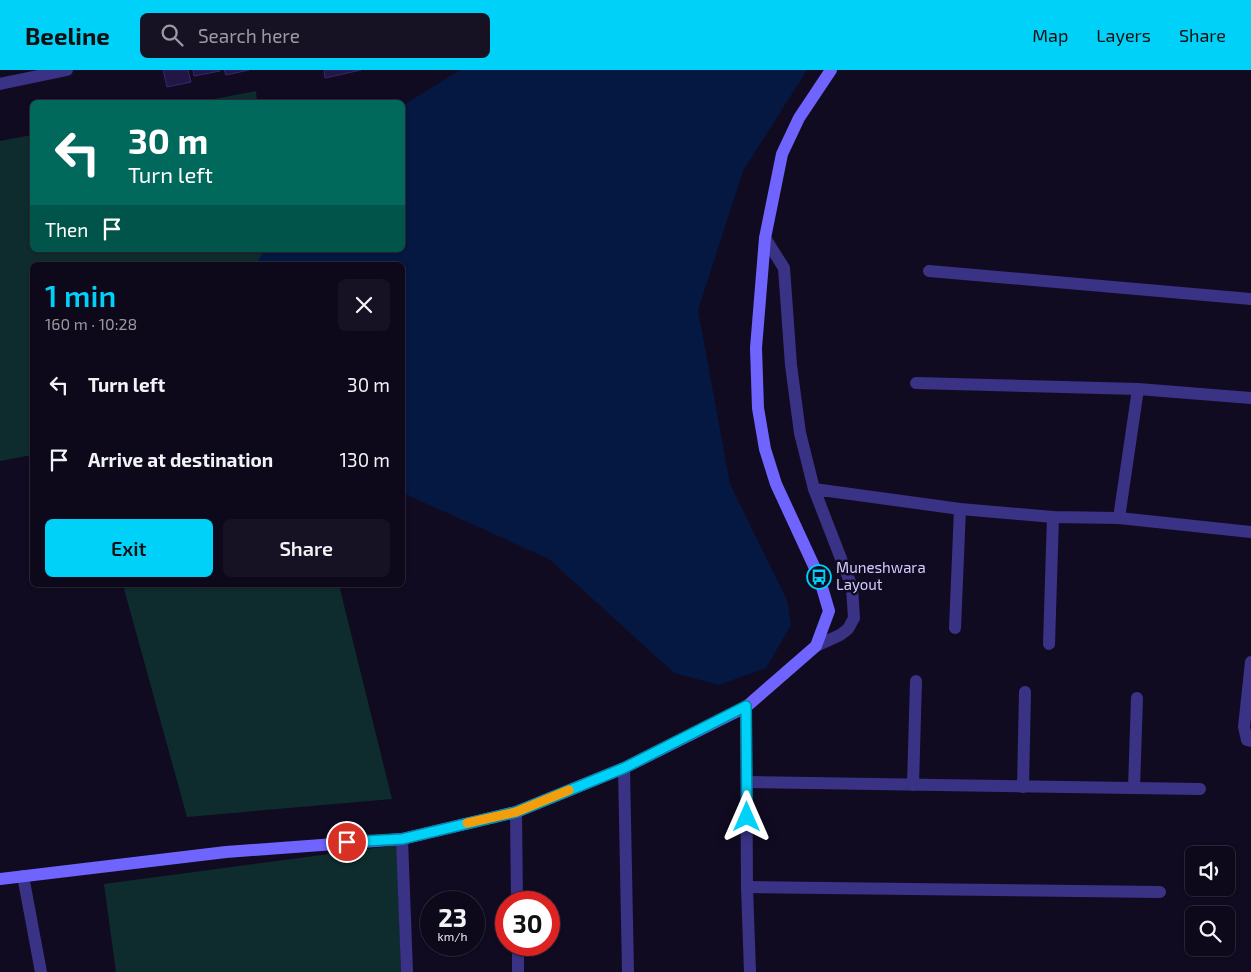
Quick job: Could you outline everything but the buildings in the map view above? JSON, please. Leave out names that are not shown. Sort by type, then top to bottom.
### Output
[{"type":"street","points":[[0,84],[67,70]]},
{"type":"street","points":[[816,646],[828,611],[818,577],[776,484],[765,449],[758,408],[756,348],[765,238],[782,154],[799,118],[831,70]]},
{"type":"street","points":[[0,879],[226,852],[402,839],[516,812],[624,768],[746,706],[816,646],[840,635],[848,628],[854,618],[852,587],[814,489],[799,423],[791,365],[784,268],[765,238]]},
{"type":"street","points":[[929,271],[1251,300]]},
{"type":"street","points":[[916,383],[1138,389],[1251,398]]},
{"type":"street","points":[[1119,518],[1138,389]]},
{"type":"street","points":[[814,489],[960,509],[1053,517],[1119,518],[1251,532]]},
{"type":"street","points":[[955,628],[960,509]]},
{"type":"street","points":[[1049,644],[1053,517]]},
{"type":"street","points":[[1251,662],[1244,727],[1244,735],[1247,740],[1251,741]]},
{"type":"street","points":[[913,785],[916,682]]},
{"type":"street","points":[[1023,787],[1025,692]]},
{"type":"street","points":[[1134,788],[1137,698]]},
{"type":"street","points":[[746,706],[747,887],[750,972]]},
{"type":"street","points":[[624,768],[628,972]]},
{"type":"street","points":[[747,782],[1200,789]]},
{"type":"street","points":[[516,812],[518,891]]},
{"type":"street","points":[[402,839],[407,972]]},
{"type":"street","points":[[23,876],[41,972]]},
{"type":"street","points":[[747,887],[1160,892]]},
{"type":"street","points":[[518,956],[518,972]]},
{"type":"green space","points":[[256,91],[257,100],[209,100]]},
{"type":"green space","points":[[30,135],[30,252],[269,252],[270,262],[30,262],[30,455],[0,461],[0,141]]},
{"type":"green space","points":[[124,587],[339,587],[392,799],[187,817]]},
{"type":"green space","points":[[397,845],[401,972],[116,972],[104,884]]},
{"type":"water","points":[[460,70],[807,70],[743,171],[698,310],[730,484],[787,600],[791,625],[766,668],[719,685],[674,673],[549,559],[405,494],[405,262],[257,262],[264,252],[405,252],[405,104]]},
{"type":"slow traffic","points":[[467,823],[516,812],[569,790]]},
{"type":"place","name":"Muneshwara Layout","points":[[819,577]]},
{"type":"route","points":[[347,842],[402,839],[516,812],[624,768],[746,706],[747,817]]}]
